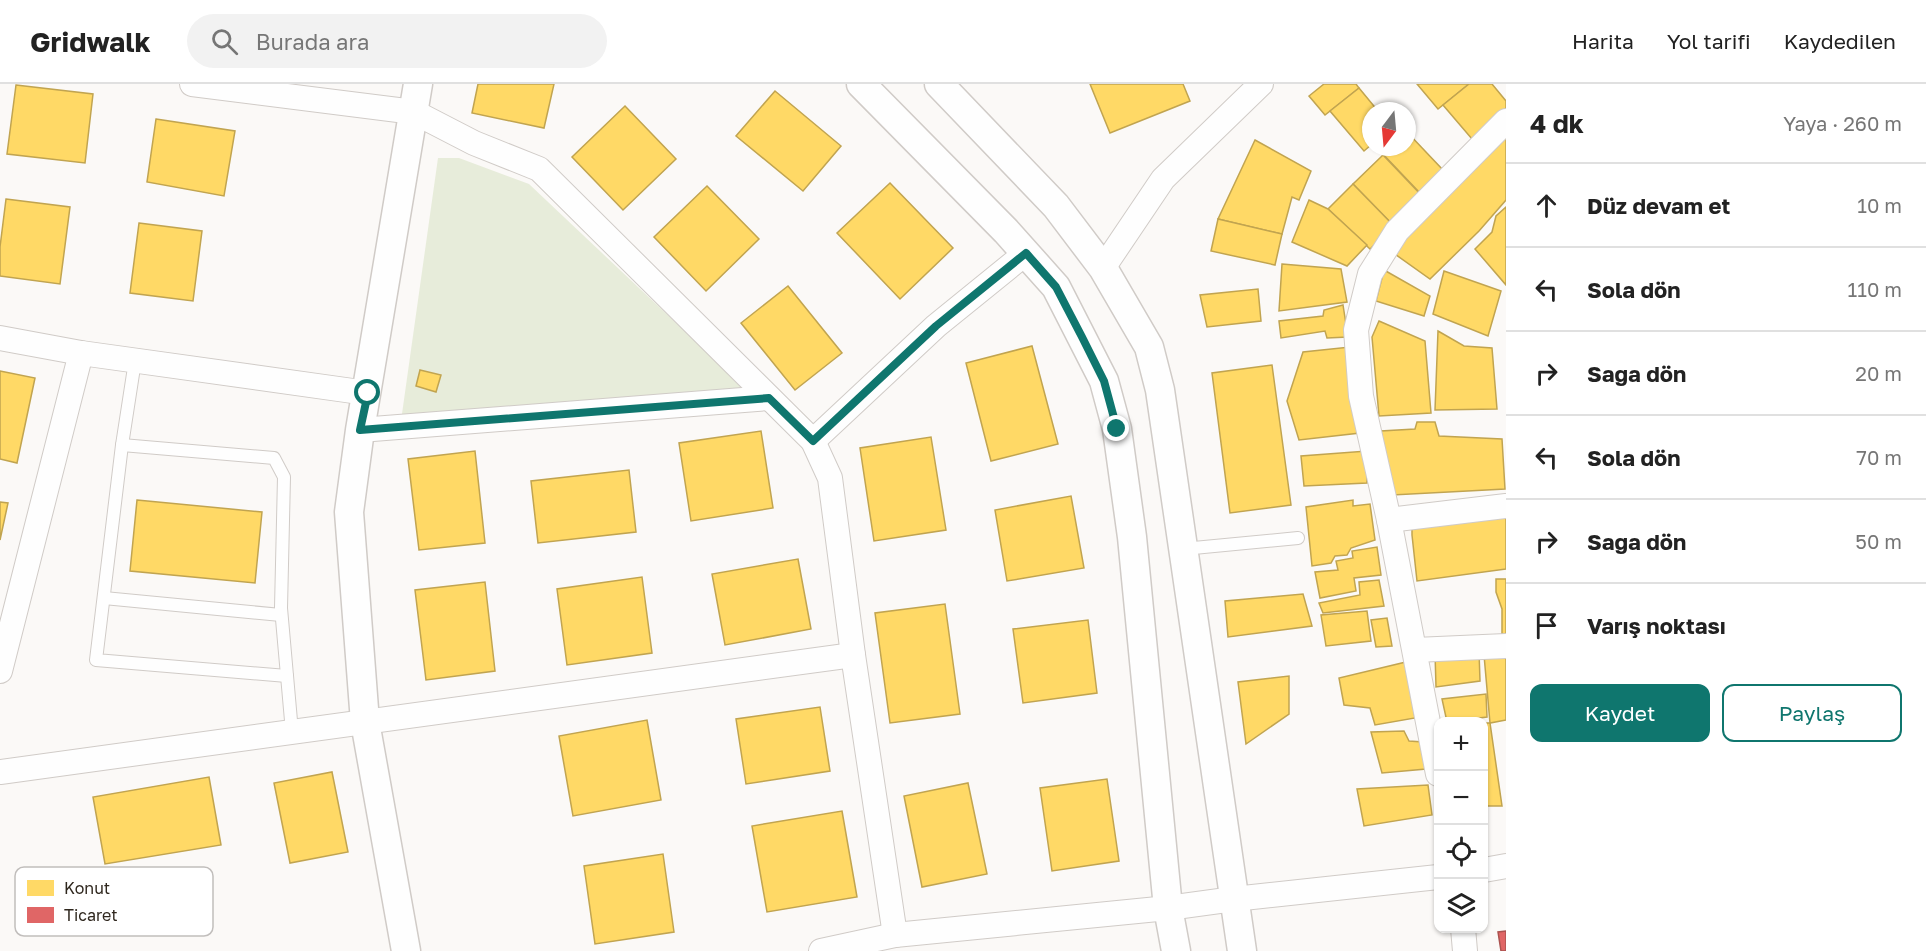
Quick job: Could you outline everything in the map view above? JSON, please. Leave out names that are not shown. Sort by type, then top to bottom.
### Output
[{"type":"street","points":[[192,84],[414,112],[474,143],[539,168],[813,441],[830,478],[853,655],[895,935]]},
{"type":"street","points":[[406,951],[365,722],[349,512],[360,430],[418,84]]},
{"type":"street","points":[[861,84],[1026,253],[1056,287],[1104,381],[1117,429],[1132,537],[1168,908],[1176,951]]},
{"type":"street","points":[[939,84],[1056,206],[1103,268],[1149,347],[1160,390],[1242,951]]},
{"type":"street","points":[[1103,268],[1163,179],[1250,88]]},
{"type":"street","points":[[1437,771],[1389,520],[1361,396],[1356,330],[1370,274],[1397,231],[1506,121]]},
{"type":"street","points":[[813,441],[936,326],[1026,253]]},
{"type":"street","points":[[0,338],[81,353],[368,393]]},
{"type":"street","points":[[0,671],[81,353]]},
{"type":"street","points":[[360,430],[769,398]]},
{"type":"street","points":[[1389,520],[1506,506]]},
{"type":"street","points":[[1415,650],[1506,646]]},
{"type":"street","points":[[0,772],[853,655]]},
{"type":"street","points":[[1488,869],[1506,866]]},
{"type":"street","points":[[821,951],[895,935],[1168,908],[1434,877]]},
{"type":"street","points":[[1463,933],[1465,951]]},
{"type":"lane","points":[[135,361],[122,445],[96,660],[287,676]]},
{"type":"lane","points":[[122,445],[273,458],[284,477],[281,615],[292,732]]},
{"type":"lane","points":[[1183,549],[1298,538]]},
{"type":"lane","points":[[104,598],[281,615]]},
{"type":"green space","points":[[438,158],[459,158],[529,184],[746,389],[401,421]]},
{"type":"building: Konut","points":[[478,84],[554,84],[544,128],[472,113]]},
{"type":"building: Konut","points":[[1090,84],[1183,84],[1190,101],[1110,133]]},
{"type":"building: Konut","points":[[1324,84],[1356,84],[1359,88],[1325,115],[1309,96]]},
{"type":"building: Konut","points":[[1417,84],[1469,84],[1438,109]]},
{"type":"building: Konut","points":[[1469,84],[1492,84],[1506,101],[1506,112],[1472,139],[1443,105]]},
{"type":"building: Konut","points":[[16,85],[93,94],[85,163],[7,154]]},
{"type":"building: Konut","points":[[1359,88],[1371,102],[1362,102],[1362,149],[1330,111]]},
{"type":"building: Konut","points":[[775,91],[841,146],[803,191],[736,136]]},
{"type":"building: Konut","points":[[625,106],[676,159],[623,210],[572,157]]},
{"type":"building: Konut","points":[[156,119],[235,131],[224,196],[147,182]]},
{"type":"building: Konut","points":[[1506,136],[1506,200],[1479,231],[1430,279],[1392,252]]},
{"type":"building: Konut","points":[[1255,140],[1311,171],[1299,200],[1292,197],[1282,234],[1218,219]]},
{"type":"building: Konut","points":[[1416,142],[1443,170],[1419,192],[1385,156],[1416,156]]},
{"type":"building: Konut","points":[[1384,156],[1424,198],[1394,226],[1353,184]]},
{"type":"building: Konut","points":[[890,183],[953,248],[900,299],[837,233]]},
{"type":"building: Konut","points":[[1353,184],[1394,226],[1370,249],[1328,209]]},
{"type":"building: Konut","points":[[707,186],[759,239],[706,291],[654,237]]},
{"type":"building: Konut","points":[[6,199],[70,207],[60,284],[0,276],[0,247]]},
{"type":"building: Konut","points":[[1309,200],[1328,209],[1367,245],[1347,266],[1292,242]]},
{"type":"building: Konut","points":[[1506,207],[1506,285],[1475,249],[1492,232],[1496,216]]},
{"type":"building: Konut","points":[[1218,219],[1282,234],[1275,265],[1211,251]]},
{"type":"building: Konut","points":[[139,223],[202,231],[193,301],[130,293]]},
{"type":"building: Konut","points":[[1282,264],[1341,269],[1347,302],[1279,311]]},
{"type":"building: Konut","points":[[1384,270],[1430,296],[1424,316],[1376,301]]},
{"type":"building: Konut","points":[[1444,271],[1501,291],[1488,336],[1433,314]]},
{"type":"building: Konut","points":[[788,286],[842,353],[795,390],[741,323]]},
{"type":"building: Konut","points":[[1258,289],[1261,321],[1207,327],[1200,295]]},
{"type":"building: Konut","points":[[1343,305],[1348,337],[1327,338],[1325,331],[1281,338],[1279,321],[1323,316],[1324,310]]},
{"type":"building: Konut","points":[[1379,321],[1425,341],[1431,413],[1379,416],[1372,337]]},
{"type":"building: Konut","points":[[1438,331],[1464,346],[1492,348],[1497,409],[1435,410]]},
{"type":"building: Konut","points":[[1032,346],[1058,444],[991,461],[966,363]]},
{"type":"building: Konut","points":[[1350,347],[1360,433],[1299,440],[1287,401],[1303,352]]},
{"type":"building: Konut","points":[[1272,365],[1291,505],[1230,513],[1212,373]]},
{"type":"building: Konut","points":[[420,370],[441,375],[436,392],[416,386]]},
{"type":"building: Konut","points":[[0,371],[35,378],[17,463],[0,459]]},
{"type":"building: Konut","points":[[1417,422],[1435,422],[1439,436],[1502,439],[1505,489],[1392,495],[1381,431],[1415,429]]},
{"type":"building: Konut","points":[[761,431],[773,508],[691,521],[679,443]]},
{"type":"building: Konut","points":[[931,437],[946,530],[874,541],[860,448]]},
{"type":"building: Konut","points":[[475,451],[485,543],[419,550],[408,459]]},
{"type":"building: Konut","points":[[1367,451],[1367,483],[1304,486],[1301,456]]},
{"type":"building: Konut","points":[[629,470],[636,532],[538,543],[531,481]]},
{"type":"building: Konut","points":[[1071,496],[1084,568],[1007,581],[995,510]]},
{"type":"building: Konut","points":[[137,500],[262,512],[255,583],[130,571]]},
{"type":"building: Konut","points":[[1353,500],[1353,506],[1370,504],[1375,540],[1351,548],[1347,555],[1335,556],[1331,563],[1312,566],[1306,507]]},
{"type":"building: Konut","points":[[0,502],[8,503],[0,540]]},
{"type":"building: Konut","points":[[1506,513],[1506,569],[1417,581],[1412,524]]},
{"type":"building: Konut","points":[[1377,547],[1381,575],[1354,578],[1356,591],[1320,598],[1315,572],[1338,570],[1336,561],[1353,558],[1352,551]]},
{"type":"building: Konut","points":[[798,559],[811,629],[725,645],[712,574]]},
{"type":"building: Konut","points":[[642,577],[652,653],[567,665],[557,589]]},
{"type":"building: Konut","points":[[1496,579],[1506,579],[1506,637],[1502,637],[1502,609],[1496,592]]},
{"type":"building: Konut","points":[[1379,580],[1384,606],[1323,613],[1319,603],[1360,595],[1359,582]]},
{"type":"building: Konut","points":[[485,582],[495,671],[426,680],[415,590]]},
{"type":"building: Konut","points":[[1303,594],[1312,626],[1228,637],[1225,601]]},
{"type":"building: Konut","points":[[945,604],[960,714],[890,723],[875,613]]},
{"type":"building: Konut","points":[[1367,611],[1371,641],[1326,646],[1321,615]]},
{"type":"building: Konut","points":[[1387,618],[1392,646],[1376,647],[1371,620]]},
{"type":"building: Konut","points":[[1088,620],[1097,693],[1023,703],[1013,629]]},
{"type":"building: Konut","points":[[1479,651],[1480,681],[1436,687],[1435,653]]},
{"type":"building: Konut","points":[[1506,653],[1506,720],[1490,723],[1484,655]]},
{"type":"building: Konut","points":[[1406,662],[1415,718],[1375,725],[1370,708],[1344,705],[1339,678]]},
{"type":"building: Konut","points":[[1289,676],[1289,714],[1246,744],[1238,682]]},
{"type":"building: Konut","points":[[1486,694],[1487,717],[1446,717],[1442,699]]},
{"type":"building: Konut","points":[[820,707],[830,771],[746,784],[736,719]]},
{"type":"building: Konut","points":[[647,720],[661,800],[573,816],[559,736]]},
{"type":"building: Konut","points":[[1488,723],[1490,723],[1502,806],[1488,806]]},
{"type":"building: Konut","points":[[1404,731],[1409,741],[1423,742],[1426,769],[1382,773],[1371,732]]},
{"type":"building: Konut","points":[[332,772],[348,852],[290,863],[274,783]]},
{"type":"building: Konut","points":[[209,777],[221,845],[105,864],[93,797]]},
{"type":"building: Konut","points":[[1107,779],[1119,861],[1052,871],[1040,788]]},
{"type":"building: Konut","points":[[968,783],[987,874],[922,887],[904,796]]},
{"type":"building: Konut","points":[[1428,785],[1432,815],[1364,826],[1357,789]]},
{"type":"building: Konut","points":[[842,811],[857,897],[767,912],[752,826]]},
{"type":"building: Konut","points":[[663,854],[674,932],[595,944],[584,866]]},
{"type":"building: Ticaret","points":[[1506,931],[1506,951],[1501,951],[1498,932]]},
{"type":"route","points":[[368,393],[360,430],[769,398],[813,441],[936,326],[1026,253],[1056,287],[1082,337],[1104,381],[1117,429]]}]
